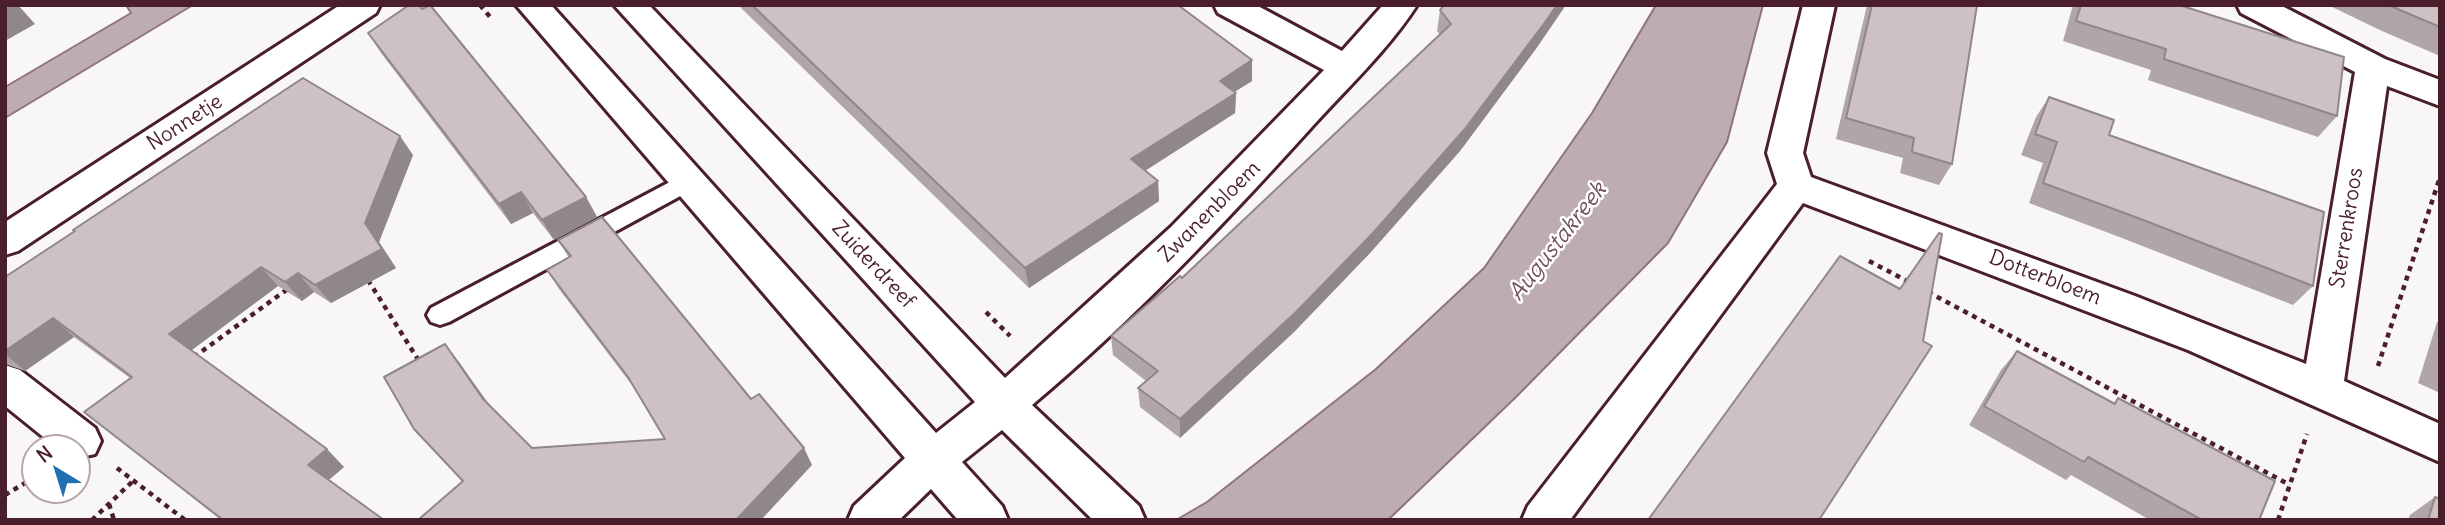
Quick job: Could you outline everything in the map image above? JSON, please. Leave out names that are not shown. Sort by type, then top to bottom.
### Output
[{"type":"street","name":"Nonnetje","points":[[5,241],[364,5]]},
{"type":"street","points":[[532,5],[986,520]]},
{"type":"street","name":"Zuiderdreef","points":[[630,5],[1004,405],[1123,520]]},
{"type":"street","points":[[1230,5],[1347,68]]},
{"type":"street","name":"Zwanenbloem","points":[[870,520],[932,461],[1004,405],[1159,263],[1243,181],[1401,5]]},
{"type":"street","points":[[1544,520],[1728,272],[1796,186],[1785,153],[1819,5]]},
{"type":"street","points":[[2253,5],[2373,67],[2440,94]]},
{"type":"street","name":"Sterrenkroos","points":[[2322,389],[2373,67]]},
{"type":"street","name":"Dotterbloem","points":[[1796,186],[2036,274],[2322,389],[2440,444]]},
{"type":"street","points":[[5,382],[71,434]]},
{"type":"lane","points":[[440,315],[687,182]]},
{"type":"path","points":[[2364,407],[2440,177]]},
{"type":"path","points":[[1861,257],[2290,485]]},
{"type":"path","points":[[362,270],[421,365]]},
{"type":"path","points":[[190,360],[291,287]]},
{"type":"path","points":[[2278,520],[2322,389]]},
{"type":"path","points":[[91,449],[185,520]]},
{"type":"path","points":[[92,520],[134,480]]},
{"type":"path","points":[[5,495],[21,485]]},
{"type":"path","points":[[109,504],[114,520]]},
{"type":"water","points":[[126,5],[193,5],[5,118],[5,87],[131,13]]},
{"type":"water","name":"Augustakreek","points":[[1656,5],[1763,5],[1727,142],[1668,243],[1516,397],[1388,520],[1176,520],[1207,502],[1376,369],[1484,268],[1592,113]]},
{"type":"building","points":[[409,5],[419,5],[422,9],[430,5],[586,197],[542,220],[521,192],[499,204],[368,33]]},
{"type":"building","points":[[752,5],[1178,5],[1252,60],[1220,81],[1236,93],[1131,159],[1158,181],[1025,268]]},
{"type":"building","points":[[1444,5],[1557,5],[1464,130],[1373,233],[1296,312],[1180,419],[1138,388],[1158,371],[1111,336],[1180,276],[1182,278],[1451,24],[1440,10]]},
{"type":"building","points":[[1872,5],[1977,5],[1952,164],[1912,152],[1914,138],[1846,118]]},
{"type":"building","points":[[2081,5],[2179,5],[2344,57],[2337,116],[2164,59],[2166,49],[2076,21]]},
{"type":"building","points":[[2389,5],[2440,5],[2440,27],[2400,10]]},
{"type":"building","points":[[303,78],[400,136],[365,223],[382,249],[315,285],[298,273],[285,282],[261,267],[169,334],[327,449],[308,465],[384,520],[223,520],[84,412],[132,377],[53,318],[5,351],[5,277]]},
{"type":"building","points":[[2049,97],[2114,120],[2109,135],[2324,212],[2313,286],[2043,183],[2057,142],[2035,134]]},
{"type":"building","points":[[602,217],[751,399],[759,394],[804,448],[736,520],[418,520],[463,481],[414,429],[384,377],[445,344],[483,399],[532,448],[665,439],[628,377],[547,270],[571,256],[558,240]]},
{"type":"building","points":[[1939,233],[1942,234],[1923,341],[1932,346],[1819,520],[1648,520],[1840,256],[1900,289]]},
{"type":"building","points":[[2017,351],[2115,404],[2118,398],[2275,481],[2259,520],[2202,520],[2088,457],[2084,462],[1984,406]]},
{"type":"building","points":[[2435,497],[2440,499],[2440,520],[2428,520]]}]
